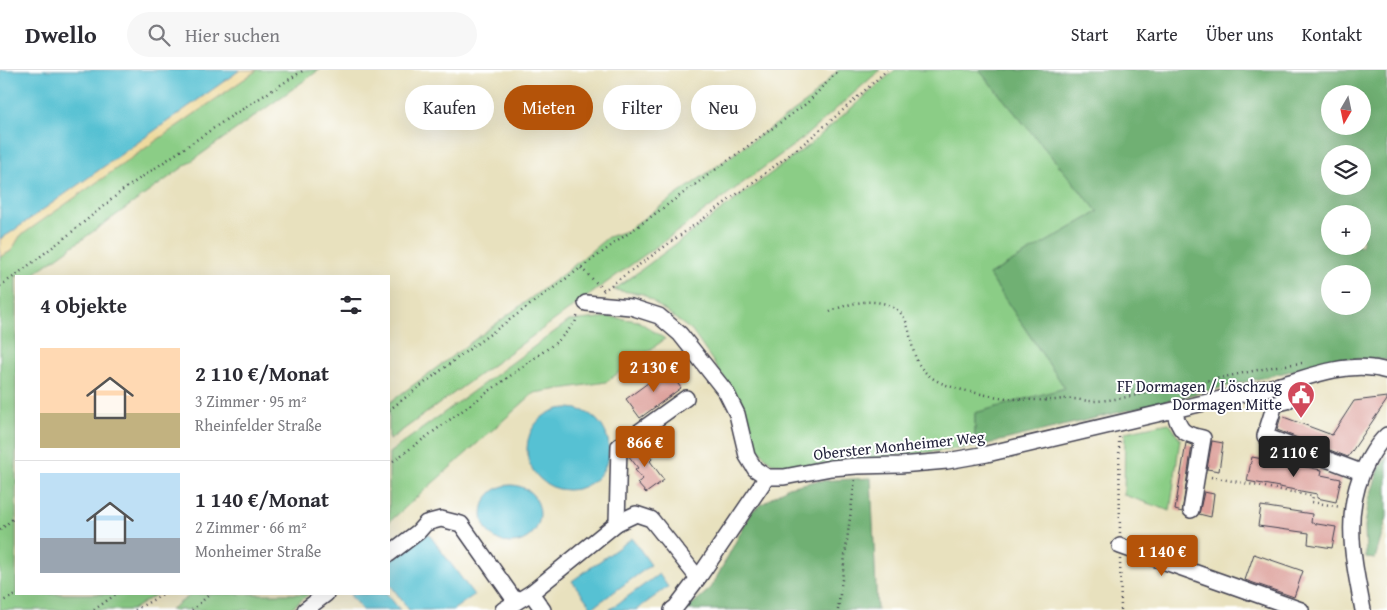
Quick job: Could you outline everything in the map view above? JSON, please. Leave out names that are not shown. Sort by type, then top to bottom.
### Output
[{"type":"street","points":[[583,305],[631,307],[659,316],[680,334],[726,392],[737,414],[747,456],[755,469],[767,477],[698,578],[672,610]]},
{"type":"street","name":"Oberster Monheimer Weg","points":[[767,477],[784,477],[831,468],[947,461],[996,452],[1174,411],[1345,368],[1371,368],[1387,371]]},
{"type":"street","points":[[1280,385],[1287,401],[1275,404],[1265,436],[1361,472]]},
{"type":"street","points":[[617,523],[619,446],[686,398]]},
{"type":"street","points":[[1174,411],[1179,427],[1183,432],[1203,438],[1191,510]]},
{"type":"street","points":[[1363,610],[1353,555],[1351,522],[1355,493],[1361,472],[1378,443],[1387,435]]},
{"type":"street","points":[[390,553],[418,532],[426,523],[441,519],[460,524],[510,606],[531,592],[617,523],[636,514],[651,519],[698,578]]},
{"type":"street","points":[[1120,546],[1284,607],[1301,610]]},
{"type":"street","points":[[531,592],[543,610]]},
{"type":"street","points":[[305,610],[325,595]]},
{"type":"path","points":[[16,275],[123,190],[304,70]]},
{"type":"path","points":[[390,409],[807,103],[839,70]]},
{"type":"path","points":[[390,463],[558,340],[575,323],[583,305],[794,151],[842,112],[887,70]]},
{"type":"path","points":[[581,268],[604,290]]},
{"type":"path","points":[[20,272],[23,275]]},
{"type":"path","points":[[0,286],[15,276]]},
{"type":"path","points":[[830,312],[841,306],[853,303],[878,302],[889,306],[903,316],[907,323],[916,359],[922,369],[934,380],[962,390],[1011,399],[1055,400],[1071,398],[1090,401],[1123,398],[1277,366],[1303,363]]},
{"type":"path","points":[[1118,423],[1120,610]]},
{"type":"path","points":[[838,610],[857,466]]},
{"type":"path","points":[[1197,475],[1313,496],[1312,502],[1353,509]]},
{"type":"path","points":[[0,530],[15,517]]},
{"type":"path","points":[[0,602],[20,595]]},
{"type":"path","points":[[94,610],[115,595]]},
{"type":"path","points":[[136,610],[161,595]]},
{"type":"path","points":[[192,610],[209,595]]},
{"type":"green space","points":[[257,70],[319,70],[32,275],[15,275],[15,595],[155,595],[132,610],[0,610],[0,257],[11,251],[20,236]]},
{"type":"green space","points":[[838,70],[880,70],[802,139],[390,439],[390,402],[566,272],[608,237],[626,231],[807,102]]},
{"type":"green space","points":[[895,70],[979,70],[1098,212],[989,275],[1065,388],[975,413],[975,447],[805,466],[771,463],[754,444],[745,408],[692,331],[643,294],[614,290],[809,145]]},
{"type":"green space","points":[[979,70],[1387,70],[1387,361],[1383,359],[1341,359],[975,447],[975,413],[1065,388],[989,275],[1098,212]]},
{"type":"green space","points":[[610,317],[638,321],[665,339],[606,382],[534,393],[390,521],[390,452],[569,321]]},
{"type":"green space","points":[[1169,423],[1180,439],[1170,511],[1124,495],[1125,432]]},
{"type":"green space","points":[[1387,457],[1387,517],[1375,559],[1366,558],[1365,526],[1369,499],[1380,467]]},
{"type":"green space","points":[[871,478],[877,610],[686,610],[711,588],[752,511],[788,487],[816,481]]},
{"type":"green space","points":[[191,595],[308,595],[289,610],[170,610]]},
{"type":"sand","points":[[240,70],[257,70],[20,236],[11,251],[0,257],[0,239]]},
{"type":"water","points":[[0,70],[240,70],[0,239]]},
{"type":"water","points":[[560,408],[576,408],[591,415],[602,426],[609,441],[606,465],[597,478],[576,490],[560,490],[545,483],[534,472],[527,457],[527,441],[534,426],[545,415]]},
{"type":"water","points":[[658,431],[667,443],[649,455],[641,443]]},
{"type":"water","points":[[505,485],[517,485],[532,493],[540,508],[540,520],[532,535],[517,543],[505,543],[490,535],[482,520],[482,508],[490,493]]},
{"type":"water","points":[[428,533],[474,595],[453,610],[409,610],[390,584],[390,560]]},
{"type":"water","points":[[632,538],[651,565],[592,608],[572,581]]},
{"type":"water","points":[[659,574],[668,587],[636,610],[609,610]]},
{"type":"water","points":[[350,595],[388,595],[400,610],[362,610]]},
{"type":"building","points":[[667,369],[681,388],[640,418],[626,399]]},
{"type":"building","points":[[1387,397],[1387,400],[1348,457],[1277,430],[1281,416],[1332,435],[1354,401]]},
{"type":"building","points":[[1212,441],[1223,443],[1219,471],[1207,469]]},
{"type":"building","points":[[640,442],[652,459],[650,461],[664,480],[646,493],[637,483],[643,479],[635,470],[638,468],[628,455],[628,451]]},
{"type":"building","points":[[1186,443],[1192,445],[1182,512],[1175,510]]},
{"type":"building","points":[[1252,457],[1322,470],[1321,475],[1341,479],[1336,502],[1317,498],[1317,494],[1247,481]]},
{"type":"building","points":[[1204,492],[1214,494],[1211,517],[1199,514]]},
{"type":"building","points":[[1261,506],[1312,514],[1311,523],[1336,527],[1332,548],[1308,544],[1309,533],[1258,526]]},
{"type":"building","points":[[1254,554],[1303,571],[1294,597],[1245,580]]},
{"type":"place","name":"FF Dormagen / Löschzug Dormagen Mitte","points":[[1301,419]]}]
